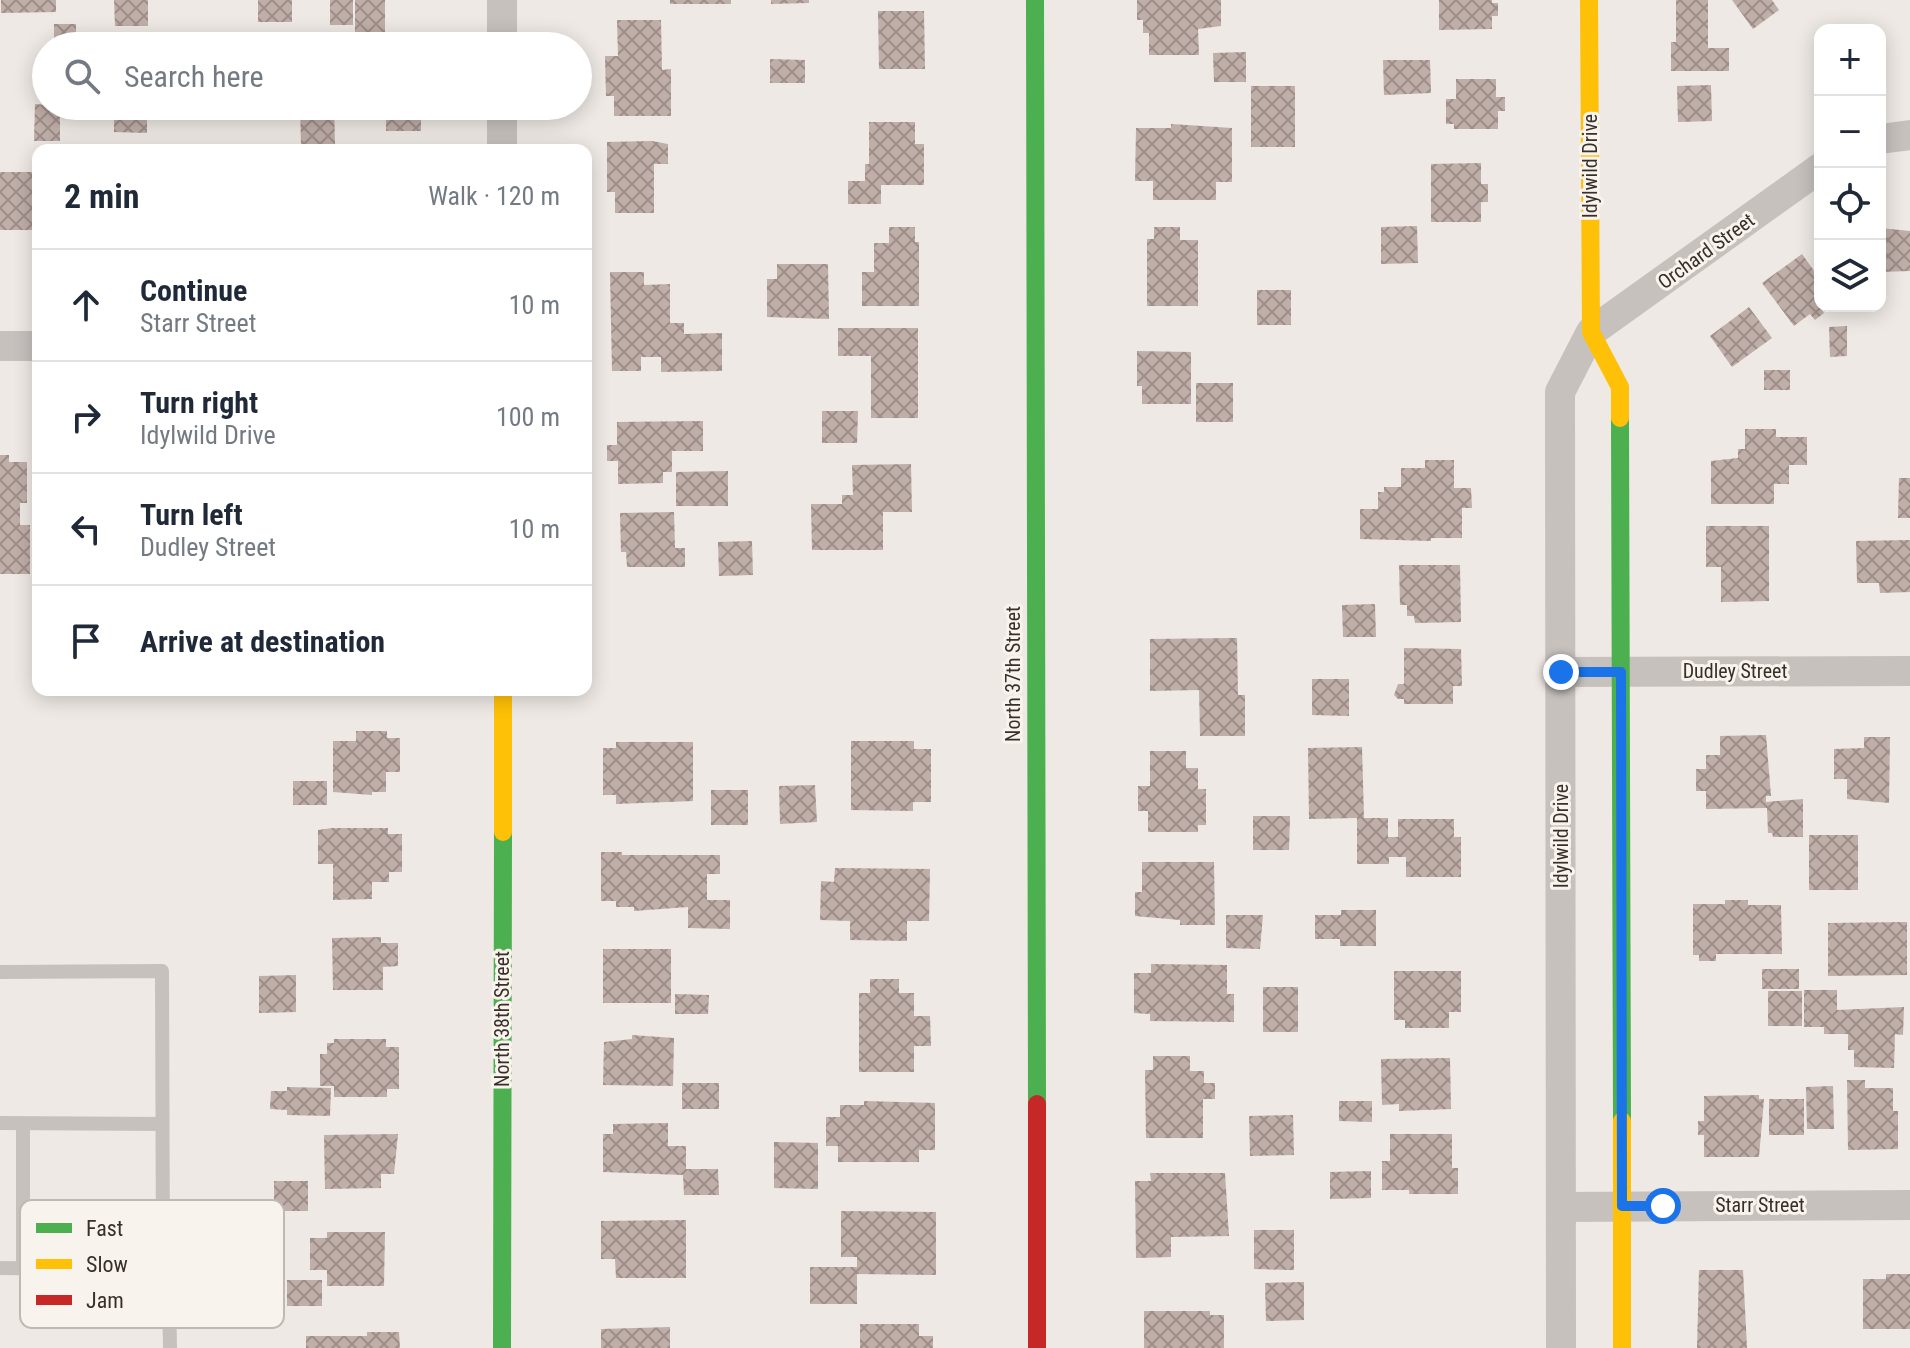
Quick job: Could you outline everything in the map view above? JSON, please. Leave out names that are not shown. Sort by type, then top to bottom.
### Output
[{"type":"street","points":[[502,0],[502,32]]},
{"type":"street","name":"North 37th Street","points":[[1035,0],[1037,1348]]},
{"type":"street","name":"Idylwild Drive","points":[[1589,0],[1591,332],[1620,387],[1622,1348]]},
{"type":"street","points":[[502,120],[502,144]]},
{"type":"street","points":[[1886,138],[1910,135]]},
{"type":"street","name":"Orchard Street","points":[[1591,332],[1814,172]]},
{"type":"street","name":"Idylwild Drive","points":[[1561,1348],[1560,392],[1591,332]]},
{"type":"street","points":[[0,346],[32,346]]},
{"type":"street","name":"Dudley Street","points":[[1561,672],[1910,671]]},
{"type":"street","name":"North 38th Street","points":[[502,1348],[503,696]]},
{"type":"street","name":"Starr Street","points":[[1561,1207],[1910,1205]]},
{"type":"lane","points":[[0,972],[162,971],[163,1200]]},
{"type":"lane","points":[[0,1123],[162,1124]]},
{"type":"lane","points":[[23,1123],[23,1200]]},
{"type":"lane","points":[[170,1328],[170,1348]]},
{"type":"building","points":[[1,0],[56,0],[56,12],[1,13]]},
{"type":"building","points":[[114,0],[148,0],[148,26],[115,26]]},
{"type":"building","points":[[258,0],[292,0],[292,22],[258,22]]},
{"type":"building","points":[[330,0],[353,0],[353,25],[330,25]]},
{"type":"building","points":[[355,0],[385,0],[385,32],[355,32]]},
{"type":"building","points":[[670,0],[731,0],[731,4],[670,4]]},
{"type":"building","points":[[771,0],[809,0],[809,3],[771,4]]},
{"type":"building","points":[[1137,0],[1221,0],[1221,26],[1198,29],[1199,55],[1149,55],[1149,33],[1143,33],[1143,20],[1137,20]]},
{"type":"building","points":[[1439,0],[1492,0],[1492,3],[1498,3],[1498,16],[1492,16],[1492,29],[1439,30]]},
{"type":"building","points":[[1676,0],[1708,0],[1708,48],[1729,48],[1729,71],[1671,71],[1671,42],[1676,42]]},
{"type":"building","points":[[1732,0],[1772,0],[1779,10],[1753,29]]},
{"type":"building","points":[[878,11],[924,11],[925,69],[879,69]]},
{"type":"building","points":[[617,20],[661,20],[662,70],[671,69],[671,116],[614,116],[614,96],[606,96],[605,56],[618,56]]},
{"type":"building","points":[[54,24],[76,24],[76,32],[54,32]]},
{"type":"building","points":[[1246,52],[1246,82],[1214,82],[1213,53]]},
{"type":"building","points":[[770,59],[805,60],[805,83],[770,83]]},
{"type":"building","points":[[1383,60],[1430,60],[1431,93],[1384,95]]},
{"type":"building","points":[[1456,79],[1496,79],[1496,97],[1505,97],[1505,111],[1498,111],[1498,129],[1454,129],[1454,124],[1446,124],[1446,99],[1456,99]]},
{"type":"building","points":[[1711,85],[1712,121],[1678,122],[1677,86]]},
{"type":"building","points":[[1251,86],[1295,86],[1295,147],[1251,147]]},
{"type":"building","points":[[35,120],[60,120],[60,141],[34,141]]},
{"type":"building","points":[[114,120],[147,120],[147,133],[114,132]]},
{"type":"building","points":[[300,120],[334,120],[335,144],[301,144]]},
{"type":"building","points":[[386,120],[421,120],[421,131],[386,131]]},
{"type":"building","points":[[869,122],[915,122],[915,144],[924,144],[924,185],[881,185],[881,204],[848,204],[848,181],[865,181],[865,164],[869,164]]},
{"type":"building","points":[[1171,124],[1232,128],[1232,182],[1216,182],[1216,200],[1153,200],[1153,181],[1135,181],[1136,128],[1171,128]]},
{"type":"building","points":[[652,141],[668,144],[668,164],[654,164],[654,213],[615,213],[615,192],[607,192],[607,142]]},
{"type":"building","points":[[1481,163],[1481,184],[1488,184],[1488,202],[1481,202],[1481,222],[1431,222],[1431,164]]},
{"type":"building","points":[[0,172],[32,172],[32,230],[0,230]]},
{"type":"building","points":[[1417,226],[1418,263],[1381,264],[1381,227]]},
{"type":"building","points":[[889,227],[915,227],[915,242],[919,242],[919,306],[862,306],[862,272],[874,272],[874,243],[889,243]]},
{"type":"building","points":[[1154,227],[1180,227],[1180,240],[1198,240],[1198,306],[1147,306],[1147,239],[1154,239]]},
{"type":"building","points":[[1886,229],[1910,231],[1910,271],[1886,272]]},
{"type":"building","points":[[1802,254],[1814,271],[1814,312],[1824,313],[1815,320],[1810,314],[1794,326],[1762,283]]},
{"type":"building","points":[[777,264],[828,264],[829,319],[767,317],[767,279],[777,279]]},
{"type":"building","points":[[610,272],[644,272],[644,285],[670,284],[670,323],[684,323],[684,334],[722,333],[722,371],[661,372],[661,357],[641,357],[641,371],[612,371]]},
{"type":"building","points":[[1257,290],[1291,290],[1291,325],[1257,325]]},
{"type":"building","points":[[1749,307],[1772,338],[1732,367],[1710,336]]},
{"type":"building","points":[[1847,326],[1847,356],[1830,357],[1829,327]]},
{"type":"building","points":[[838,328],[918,328],[918,418],[871,418],[871,356],[838,356]]},
{"type":"building","points":[[1137,351],[1191,352],[1191,404],[1142,404],[1142,386],[1137,386]]},
{"type":"building","points":[[1764,370],[1790,370],[1790,390],[1764,390]]},
{"type":"building","points":[[1196,383],[1233,383],[1233,422],[1196,422]]},
{"type":"building","points":[[822,411],[858,411],[857,443],[822,443]]},
{"type":"building","points":[[703,421],[703,451],[672,451],[672,472],[663,472],[663,483],[618,484],[618,461],[607,461],[607,445],[617,445],[617,422]]},
{"type":"building","points":[[1745,429],[1776,429],[1776,437],[1807,437],[1807,465],[1789,465],[1789,484],[1774,484],[1774,504],[1711,504],[1711,461],[1738,458],[1738,449],[1745,449]]},
{"type":"building","points":[[0,455],[9,455],[9,462],[27,462],[27,503],[20,503],[20,525],[30,525],[30,574],[0,574]]},
{"type":"building","points":[[1425,460],[1454,460],[1454,488],[1471,488],[1472,508],[1462,508],[1462,538],[1431,538],[1431,541],[1360,539],[1360,509],[1378,509],[1378,492],[1384,492],[1384,487],[1401,487],[1401,468],[1425,468]]},
{"type":"building","points":[[911,464],[912,512],[883,512],[883,550],[812,550],[811,504],[842,504],[842,495],[853,495],[852,465]]},
{"type":"building","points":[[728,471],[728,506],[676,506],[676,472]]},
{"type":"building","points":[[1899,478],[1910,478],[1910,518],[1898,518]]},
{"type":"building","points":[[674,512],[675,548],[685,548],[685,567],[627,567],[626,552],[621,552],[620,513]]},
{"type":"building","points":[[1706,526],[1769,526],[1769,601],[1721,602],[1721,567],[1706,567]]},
{"type":"building","points":[[1910,540],[1910,592],[1880,593],[1879,583],[1857,583],[1856,541]]},
{"type":"building","points":[[752,541],[753,575],[719,576],[718,542]]},
{"type":"building","points":[[1399,565],[1460,565],[1461,622],[1415,623],[1414,616],[1407,616],[1407,605],[1400,605]]},
{"type":"building","points":[[1375,604],[1376,637],[1343,637],[1342,605]]},
{"type":"building","points":[[1237,638],[1238,695],[1245,695],[1245,736],[1200,736],[1199,690],[1150,691],[1150,639]]},
{"type":"building","points":[[1404,648],[1461,649],[1462,686],[1453,686],[1453,704],[1404,704],[1404,699],[1394,695],[1398,684],[1404,684]]},
{"type":"building","points":[[1312,679],[1349,679],[1349,716],[1312,715]]},
{"type":"building","points":[[356,731],[387,731],[387,738],[400,738],[400,772],[386,772],[386,792],[372,792],[372,795],[333,792],[333,741],[356,741]]},
{"type":"building","points":[[1766,735],[1771,796],[1766,796],[1766,802],[1803,799],[1803,837],[1773,837],[1772,833],[1768,833],[1767,808],[1706,809],[1706,791],[1696,791],[1696,769],[1706,769],[1706,755],[1720,755],[1720,736]]},
{"type":"building","points":[[1864,737],[1890,737],[1889,803],[1847,799],[1847,779],[1834,779],[1834,749],[1864,748]]},
{"type":"building","points":[[851,741],[914,741],[914,749],[931,749],[931,802],[913,802],[913,811],[851,810]]},
{"type":"building","points":[[616,742],[693,742],[693,801],[616,804],[616,795],[603,795],[603,748],[616,748]]},
{"type":"building","points":[[1362,747],[1364,818],[1388,818],[1388,837],[1398,837],[1398,819],[1454,819],[1454,837],[1461,837],[1461,877],[1406,877],[1406,857],[1389,857],[1389,864],[1357,864],[1357,818],[1309,819],[1308,748]]},
{"type":"building","points":[[1150,751],[1186,751],[1186,768],[1198,768],[1198,789],[1206,789],[1206,825],[1198,825],[1198,832],[1148,832],[1148,811],[1138,811],[1138,786],[1150,786]]},
{"type":"building","points":[[293,781],[327,781],[327,805],[293,805]]},
{"type":"building","points":[[815,785],[817,822],[780,824],[779,786]]},
{"type":"building","points":[[711,790],[748,790],[748,825],[711,825]]},
{"type":"building","points":[[1253,816],[1290,816],[1289,850],[1253,850]]},
{"type":"building","points":[[388,828],[388,834],[402,834],[402,872],[389,872],[389,882],[372,882],[372,899],[333,900],[333,864],[318,864],[318,830]]},
{"type":"building","points":[[1809,835],[1858,835],[1858,890],[1809,890]]},
{"type":"building","points":[[601,852],[622,852],[622,855],[720,855],[720,874],[707,874],[707,900],[730,900],[730,929],[688,928],[688,907],[634,911],[634,907],[616,907],[616,901],[601,901]]},
{"type":"building","points":[[1142,862],[1214,862],[1215,925],[1180,925],[1180,920],[1135,916],[1135,892],[1142,892]]},
{"type":"building","points":[[835,868],[930,869],[929,921],[907,921],[907,941],[850,940],[850,921],[820,920],[821,881],[834,882]]},
{"type":"building","points":[[1725,900],[1748,900],[1748,905],[1781,905],[1782,954],[1716,954],[1716,961],[1699,961],[1699,955],[1693,955],[1693,904],[1725,904]]},
{"type":"building","points":[[1341,910],[1376,910],[1376,946],[1340,946],[1340,939],[1315,939],[1315,915],[1341,915]]},
{"type":"building","points":[[1226,915],[1263,915],[1260,949],[1226,948]]},
{"type":"building","points":[[1907,922],[1907,975],[1828,976],[1828,923]]},
{"type":"building","points":[[381,937],[381,943],[398,943],[398,966],[383,967],[383,990],[333,990],[332,938]]},
{"type":"building","points":[[603,949],[671,949],[671,1003],[603,1003]]},
{"type":"building","points":[[1151,964],[1227,965],[1227,994],[1234,994],[1234,1022],[1150,1021],[1150,1014],[1134,1013],[1134,973],[1151,973]]},
{"type":"building","points":[[1762,969],[1799,969],[1799,989],[1762,989]]},
{"type":"building","points":[[1394,971],[1461,971],[1461,1012],[1449,1012],[1449,1028],[1405,1028],[1405,1020],[1394,1020]]},
{"type":"building","points":[[296,975],[296,1012],[259,1013],[259,976]]},
{"type":"building","points":[[870,979],[899,979],[899,993],[914,993],[914,1016],[930,1016],[931,1046],[914,1046],[914,1072],[859,1072],[859,993],[870,993]]},
{"type":"building","points":[[1263,987],[1298,987],[1298,1032],[1263,1032]]},
{"type":"building","points":[[1804,990],[1837,990],[1837,1010],[1904,1007],[1903,1035],[1895,1034],[1894,1068],[1854,1067],[1854,1050],[1848,1050],[1848,1034],[1824,1034],[1824,1027],[1804,1027]]},
{"type":"building","points":[[1768,991],[1802,991],[1802,1026],[1768,1026]]},
{"type":"building","points":[[675,994],[709,995],[708,1014],[675,1014]]},
{"type":"building","points":[[632,1035],[674,1038],[673,1086],[603,1085],[604,1042],[632,1039]]},
{"type":"building","points":[[334,1039],[386,1039],[386,1047],[399,1047],[399,1089],[387,1089],[387,1097],[334,1097],[334,1086],[320,1086],[320,1054],[327,1054],[327,1043],[334,1043]]},
{"type":"building","points":[[1153,1056],[1190,1056],[1190,1071],[1204,1071],[1204,1083],[1215,1083],[1215,1099],[1203,1099],[1203,1138],[1146,1138],[1145,1070],[1153,1070]]},
{"type":"building","points":[[1450,1058],[1451,1109],[1399,1111],[1399,1104],[1382,1105],[1381,1059]]},
{"type":"building","points":[[1847,1080],[1865,1080],[1865,1088],[1893,1088],[1893,1111],[1898,1111],[1898,1149],[1848,1150]]},
{"type":"building","points":[[682,1083],[719,1083],[719,1109],[682,1109]]},
{"type":"building","points":[[1833,1086],[1834,1129],[1807,1129],[1806,1087]]},
{"type":"building","points":[[287,1087],[331,1088],[330,1116],[287,1115],[287,1110],[270,1109],[271,1091],[287,1091]]},
{"type":"building","points":[[1759,1095],[1759,1099],[1764,1099],[1759,1157],[1704,1157],[1704,1135],[1698,1135],[1698,1121],[1704,1121],[1704,1096]]},
{"type":"building","points":[[1769,1099],[1804,1099],[1804,1135],[1769,1135]]},
{"type":"building","points":[[864,1101],[935,1103],[935,1150],[919,1150],[919,1162],[838,1162],[838,1146],[826,1146],[826,1117],[840,1117],[840,1105],[864,1105]]},
{"type":"building","points":[[1339,1101],[1372,1101],[1372,1122],[1339,1121]]},
{"type":"building","points":[[1293,1115],[1294,1155],[1250,1156],[1249,1116]]},
{"type":"building","points":[[668,1123],[668,1146],[686,1146],[686,1169],[718,1169],[719,1195],[684,1195],[683,1175],[603,1172],[603,1134],[613,1134],[613,1124]]},
{"type":"building","points":[[398,1134],[394,1174],[381,1174],[381,1188],[325,1189],[324,1135]]},
{"type":"building","points":[[1390,1134],[1452,1134],[1452,1168],[1458,1168],[1458,1194],[1409,1194],[1409,1190],[1382,1190],[1382,1161],[1390,1161]]},
{"type":"building","points":[[774,1142],[818,1143],[818,1189],[774,1188]]},
{"type":"building","points":[[1371,1171],[1371,1198],[1330,1199],[1330,1172]]},
{"type":"building","points":[[1150,1173],[1225,1173],[1229,1236],[1171,1237],[1171,1257],[1136,1258],[1135,1181],[1151,1181]]},
{"type":"building","points":[[274,1181],[308,1181],[308,1211],[284,1211],[284,1200],[274,1200]]},
{"type":"building","points":[[841,1211],[936,1212],[936,1275],[857,1274],[857,1304],[810,1304],[810,1267],[857,1267],[857,1257],[841,1257]]},
{"type":"building","points":[[686,1220],[686,1278],[616,1278],[615,1259],[601,1259],[601,1221]]},
{"type":"building","points":[[1254,1230],[1294,1230],[1294,1270],[1254,1269]]},
{"type":"building","points":[[327,1232],[385,1232],[384,1286],[327,1286],[327,1270],[310,1270],[310,1238],[327,1238]]},
{"type":"building","points":[[1699,1270],[1743,1270],[1747,1348],[1697,1348]]},
{"type":"building","points":[[1886,1274],[1910,1274],[1910,1329],[1863,1329],[1863,1279],[1886,1279]]},
{"type":"building","points":[[287,1280],[322,1280],[322,1306],[287,1306]]},
{"type":"building","points":[[1304,1282],[1304,1320],[1266,1321],[1265,1283]]},
{"type":"building","points":[[1144,1311],[1210,1311],[1210,1315],[1224,1315],[1224,1348],[1144,1348]]},
{"type":"building","points":[[860,1324],[919,1324],[919,1336],[933,1336],[933,1348],[860,1348]]},
{"type":"building","points":[[670,1327],[670,1348],[601,1348],[601,1329]]},
{"type":"building","points":[[367,1332],[399,1332],[400,1348],[306,1348],[306,1336],[367,1336]]},
{"type":"traffic: fast","points":[[1035,0],[1037,1104]]},
{"type":"traffic: fast","points":[[1620,418],[1622,1121]]},
{"type":"traffic: fast","points":[[502,1348],[503,832]]},
{"type":"traffic: slow","points":[[1589,0],[1591,332],[1620,387],[1620,418]]},
{"type":"traffic: slow","points":[[503,696],[503,832]]},
{"type":"traffic: slow","points":[[1622,1121],[1622,1348]]},
{"type":"traffic: jam","points":[[1037,1104],[1037,1348]]},
{"type":"route","points":[[1561,672],[1621,672],[1622,1206],[1663,1206]]}]
